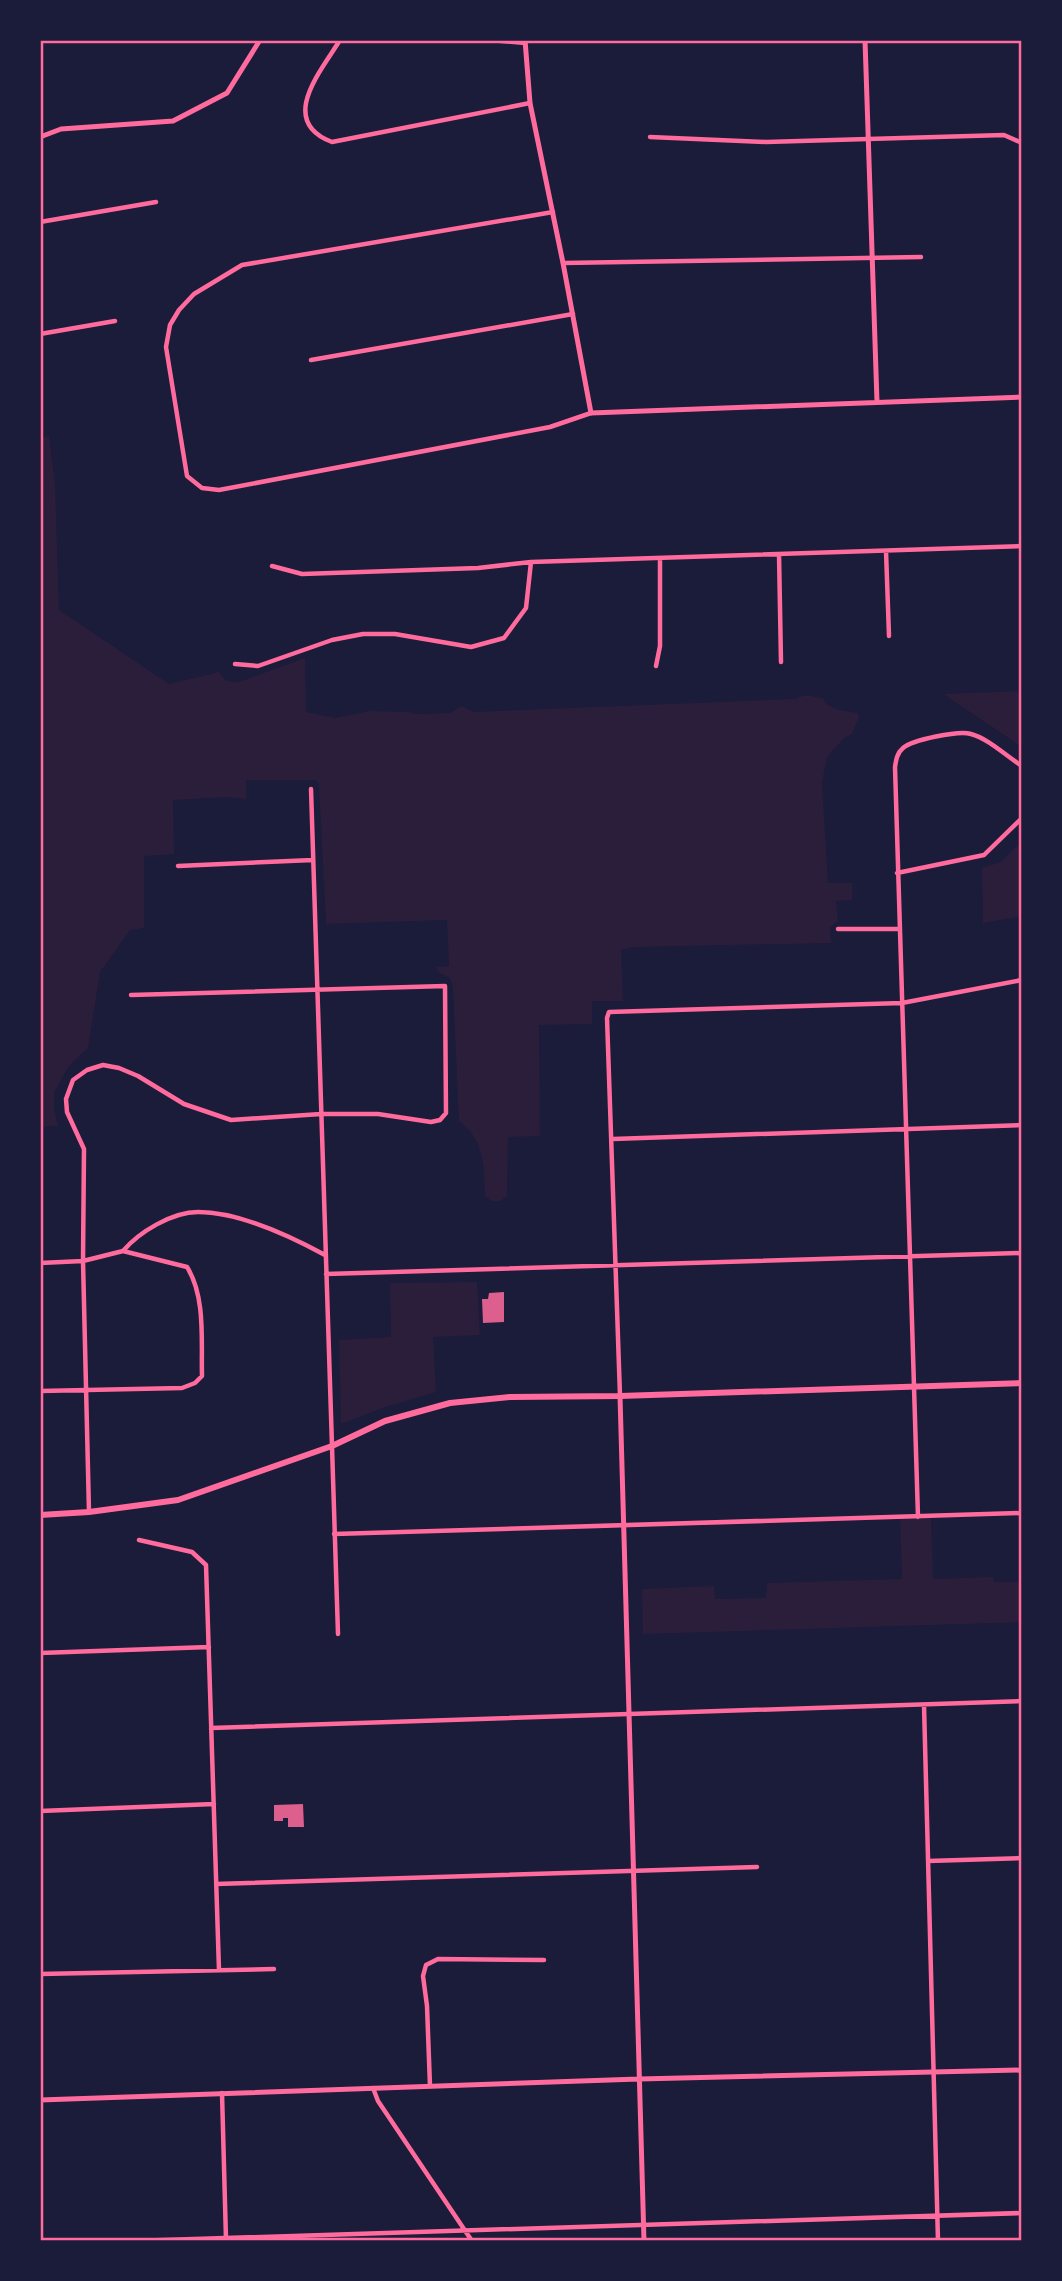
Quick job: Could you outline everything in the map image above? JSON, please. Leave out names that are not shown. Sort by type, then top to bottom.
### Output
[{"type":"main road","points":[[40,1515],[89,1512],[178,1500],[331,1446],[385,1421],[450,1403],[510,1397],[1022,1383]]},
{"type":"street","points":[[40,137],[61,129],[173,121],[227,93],[260,40]]},
{"type":"street","points":[[341,40],[309,91],[305,106],[308,125],[318,136],[332,142],[530,103]]},
{"type":"street","points":[[490,40],[525,42],[530,103],[591,413]]},
{"type":"street","points":[[865,40],[877,402]]},
{"type":"street","points":[[650,137],[766,142],[1004,135],[1022,143]]},
{"type":"street","points":[[40,222],[156,202]]},
{"type":"street","points":[[552,212],[242,265],[194,294],[170,325],[166,347],[187,476],[202,488],[219,490],[550,427],[591,413],[1022,397]]},
{"type":"street","points":[[563,263],[921,257]]},
{"type":"street","points":[[311,360],[573,314]]},
{"type":"street","points":[[40,334],[115,321]]},
{"type":"street","points":[[272,566],[302,574],[478,568],[531,562],[1022,546]]},
{"type":"street","points":[[886,551],[890,636]]},
{"type":"street","points":[[779,554],[781,662]]},
{"type":"street","points":[[656,666],[660,646],[660,558]]},
{"type":"street","points":[[235,664],[258,666],[332,640],[363,634],[396,634],[471,647],[504,638],[526,608],[531,562]]},
{"type":"street","points":[[918,1517],[895,767],[902,749],[911,743],[960,733],[970,733],[1022,766]]},
{"type":"street","points":[[311,789],[338,1634]]},
{"type":"street","points":[[897,873],[984,855],[1022,818]]},
{"type":"street","points":[[178,866],[313,860]]},
{"type":"street","points":[[838,929],[899,929]]},
{"type":"street","points":[[644,2241],[632,1870],[625,1525],[607,1018],[609,1012],[614,1011],[902,1003],[1022,980]]},
{"type":"street","points":[[89,1512],[83,1261],[84,1149],[67,1112],[66,1099],[73,1080],[87,1070],[103,1065],[120,1068],[184,1104],[230,1120],[321,1114],[378,1114],[431,1122],[446,1113],[445,986],[131,995]]},
{"type":"street","points":[[612,1139],[1022,1125]]},
{"type":"street","points":[[122,1251],[132,1240],[154,1227],[174,1217],[195,1212],[235,1218],[302,1242],[326,1255]]},
{"type":"street","points":[[40,1262],[83,1261],[122,1251],[187,1267],[195,1279],[202,1376],[195,1383],[182,1388],[40,1391]]},
{"type":"street","points":[[326,1274],[1022,1253]]},
{"type":"street","points":[[334,1534],[1022,1513]]},
{"type":"street","points":[[139,1540],[192,1552],[206,1565],[219,1970]]},
{"type":"street","points":[[40,1653],[209,1647]]},
{"type":"street","points":[[211,1727],[1022,1702]]},
{"type":"street","points":[[924,1705],[938,2241]]},
{"type":"street","points":[[40,1811],[214,1804]]},
{"type":"street","points":[[928,1861],[1022,1858]]},
{"type":"street","points":[[216,1884],[757,1867]]},
{"type":"street","points":[[430,2087],[427,2006],[423,1976],[426,1965],[438,1959],[544,1960]]},
{"type":"street","points":[[40,1974],[274,1969]]},
{"type":"street","points":[[40,2100],[639,2078],[1022,2070]]},
{"type":"street","points":[[373,2088],[378,2101],[472,2241]]},
{"type":"street","points":[[222,2093],[226,2239]]},
{"type":"street","points":[[132,2241],[1022,2213]]},
{"type":"shaded area","points":[[49,436],[55,485],[59,610],[169,684],[219,672],[226,681],[239,682],[305,658],[306,712],[335,718],[370,711],[450,713],[462,706],[473,712],[796,699],[807,696],[823,698],[826,704],[839,710],[858,713],[852,734],[844,738],[827,757],[822,783],[828,883],[852,883],[852,900],[836,901],[838,921],[830,927],[831,943],[634,947],[621,950],[623,1001],[592,1001],[592,1024],[539,1025],[540,1136],[508,1137],[507,1196],[501,1201],[491,1201],[485,1196],[483,1165],[478,1145],[468,1128],[459,1121],[453,988],[450,978],[438,972],[437,967],[449,966],[447,920],[326,924],[319,784],[316,780],[246,780],[246,799],[228,797],[173,800],[174,854],[144,856],[144,928],[130,930],[100,972],[88,1048],[68,1067],[54,1093],[58,1126],[40,1127],[40,438]]},
{"type":"shaded area","points":[[1022,691],[1022,747],[943,694]]},
{"type":"shaded area","points":[[1022,841],[1022,916],[983,923],[982,868],[1001,862]]},
{"type":"shaded area","points":[[477,1282],[480,1335],[433,1337],[436,1392],[341,1424],[339,1340],[391,1337],[390,1283]]},
{"type":"shaded area","points":[[900,1518],[931,1518],[933,1579],[993,1577],[994,1582],[1022,1582],[1022,1622],[643,1634],[642,1589],[714,1586],[715,1599],[766,1598],[767,1583],[902,1579]]},
{"type":"building","points":[[504,1292],[504,1322],[483,1323],[482,1299],[488,1299],[489,1293]]},
{"type":"building","points":[[303,1804],[304,1827],[288,1827],[288,1818],[274,1821],[274,1805]]}]
